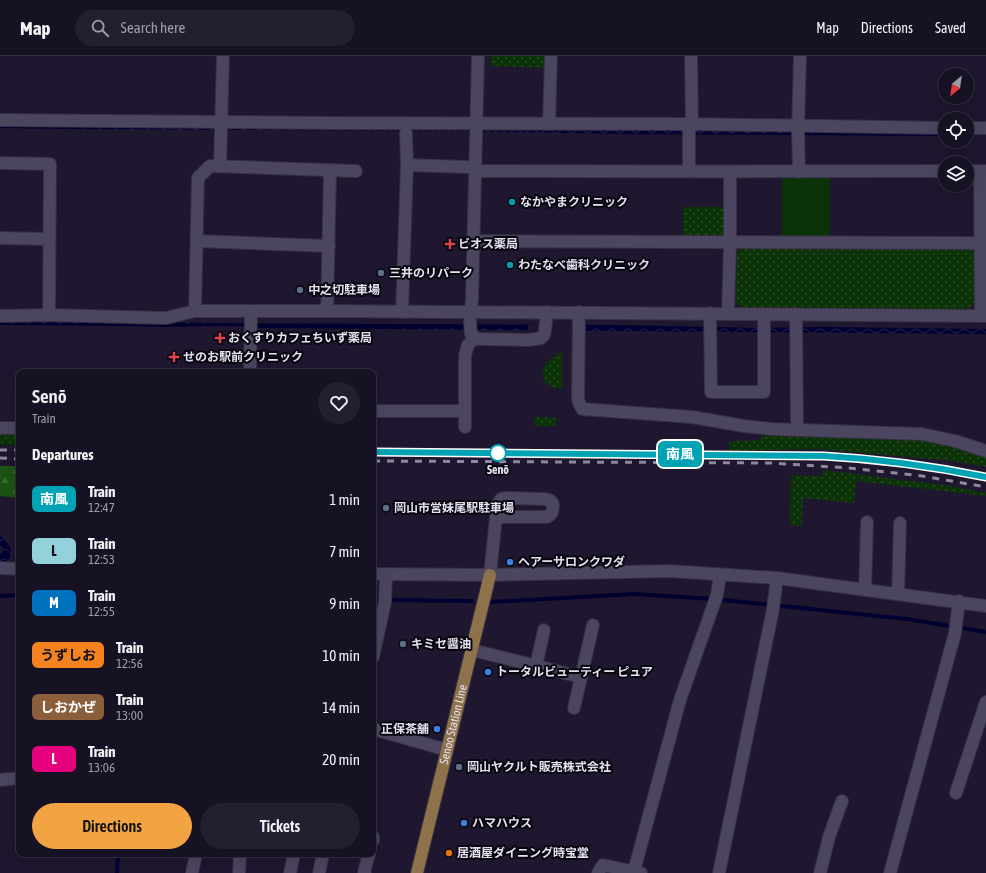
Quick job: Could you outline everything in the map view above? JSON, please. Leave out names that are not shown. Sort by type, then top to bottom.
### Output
[{"type":"main road","name":"Senoo Station Line","points":[[418,873],[490,575]]},
{"type":"street","points":[[220,166],[223,56]]},
{"type":"street","points":[[474,338],[471,334],[470,322],[474,241],[478,56]]},
{"type":"street","points":[[549,124],[551,56]]},
{"type":"street","points":[[689,171],[691,56]]},
{"type":"street","points":[[799,172],[798,131],[800,56]]},
{"type":"street","points":[[0,120],[221,126],[477,127],[549,124],[798,131],[938,128]]},
{"type":"street","points":[[974,128],[986,128]]},
{"type":"street","points":[[402,312],[407,165],[406,133]]},
{"type":"street","points":[[0,163],[50,164],[49,315]]},
{"type":"street","points":[[407,165],[467,167],[481,171],[938,171]]},
{"type":"street","points":[[195,311],[198,178],[210,166],[356,171]]},
{"type":"street","points":[[326,310],[330,171]]},
{"type":"street","points":[[0,316],[49,315],[166,318],[195,311],[251,320],[326,310],[402,312],[579,312],[710,324],[728,313],[764,325],[796,325],[983,316],[980,243],[983,171]]},
{"type":"street","points":[[728,313],[730,172]]},
{"type":"street","points":[[0,238],[49,240]]},
{"type":"street","points":[[197,241],[329,246]]},
{"type":"street","points":[[474,241],[980,243]]},
{"type":"street","points":[[474,338],[529,340],[541,338],[545,331],[547,312]]},
{"type":"street","points":[[579,312],[578,400],[582,410],[692,417],[744,426],[922,434],[986,451]]},
{"type":"street","points":[[250,369],[251,320]]},
{"type":"street","points":[[710,324],[710,392],[764,392],[764,325]]},
{"type":"street","points":[[796,325],[797,429]]},
{"type":"street","points":[[465,427],[465,355],[468,345],[474,338]]},
{"type":"street","points":[[376,411],[465,411]]},
{"type":"street","points":[[0,428],[16,428]]},
{"type":"street","points":[[490,575],[496,517]]},
{"type":"street","points":[[865,590],[867,522]]},
{"type":"street","points":[[898,594],[900,523]]},
{"type":"street","points":[[0,568],[16,569]]},
{"type":"street","points":[[376,574],[490,575],[669,571],[777,578],[986,606]]},
{"type":"street","points":[[376,643],[385,602],[386,574]]},
{"type":"street","points":[[598,873],[603,865],[638,872],[680,700],[714,601],[720,575]]},
{"type":"street","points":[[719,873],[773,605],[777,578]]},
{"type":"street","points":[[890,873],[956,629],[959,602]]},
{"type":"street","points":[[574,708],[594,625]]},
{"type":"street","points":[[536,666],[544,630]]},
{"type":"street","points":[[472,650],[581,677]]},
{"type":"street","points":[[956,793],[986,702]]},
{"type":"street","points":[[376,730],[447,750]]},
{"type":"street","points":[[0,780],[16,778]]},
{"type":"street","points":[[820,873],[829,837],[842,801]]},
{"type":"street","points":[[192,873],[195,857]]},
{"type":"street","points":[[239,873],[240,857]]},
{"type":"street","points":[[290,873],[293,857]]},
{"type":"street","points":[[319,873],[322,857]]},
{"type":"street","points":[[365,873],[368,857]]},
{"type":"green space","points":[[491,56],[547,56],[546,68],[491,66]]},
{"type":"green space","points":[[782,176],[830,177],[830,238],[782,238]]},
{"type":"green space","points":[[683,207],[723,207],[724,232],[719,238],[683,239]]},
{"type":"green space","points":[[741,248],[969,248],[975,251],[975,302],[967,310],[745,309],[736,303],[737,253]]},
{"type":"green space","points":[[562,352],[562,389],[547,384],[544,381],[543,373],[547,362]]},
{"type":"green space","points":[[535,417],[557,418],[556,426],[534,426]]},
{"type":"green space","points":[[763,431],[922,438],[960,447],[986,457],[986,467],[953,461],[819,449],[730,451],[728,443],[734,441],[760,440]]},
{"type":"green space","points":[[0,435],[16,435],[16,445],[0,445]]},
{"type":"green space","points":[[0,466],[16,466],[16,498],[0,496]]},
{"type":"green space","points":[[823,470],[944,485],[986,493],[986,496],[856,481],[854,503],[803,498],[802,526],[790,525],[791,475],[822,476]]},
{"type":"water","points":[[0,124],[464,127],[938,132],[938,136],[613,134],[466,131],[0,128]]},
{"type":"water","points":[[0,320],[986,329],[986,334],[0,325]]},
{"type":"water","points":[[0,535],[10,548],[11,554],[7,563],[0,565],[0,555],[4,550],[0,545]]},
{"type":"pier","points":[[526,325],[585,325],[582,331],[528,330],[528,326]]},
{"type":"waterway","points":[[490,602],[634,594],[713,599],[907,619],[986,632]]},
{"type":"waterway","points":[[0,596],[16,595]]},
{"type":"waterway","points":[[388,600],[472,601]]},
{"type":"waterway","points":[[117,873],[118,857]]},
{"type":"railway","points":[[0,450],[16,450]]},
{"type":"railway","points":[[376,452],[824,456],[905,464],[986,477]]},
{"type":"railway","points":[[0,458],[16,459]]},
{"type":"railway","points":[[376,461],[771,463],[849,468],[922,476],[986,487]]},
{"type":"train","name":"南風","points":[[376,452],[824,456],[923,465],[986,477]]},
{"type":"place","name":"なかやまクリニック","points":[[512,202]]},
{"type":"place","name":"ビオス薬局","points":[[450,244]]},
{"type":"place","name":"わたなべ歯科クリニック","points":[[510,265]]},
{"type":"place","name":"三井のリパーク","points":[[381,273]]},
{"type":"place","name":"中之切駐車場","points":[[300,290]]},
{"type":"place","name":"おくすりカフェちいず薬局","points":[[220,338]]},
{"type":"place","name":"せのお駅前クリニック","points":[[174,357]]},
{"type":"place","name":"Senō","points":[[498,453]]},
{"type":"place","name":"岡山市営妹尾駅駐車場","points":[[386,508]]},
{"type":"place","name":"ヘアーサロンクワダ","points":[[510,562]]},
{"type":"place","name":"キミセ醤油","points":[[403,644]]},
{"type":"place","name":"トータルビューティー ピュア","points":[[488,672]]},
{"type":"place","name":"正保茶舗","points":[[437,729]]},
{"type":"place","name":"岡山ヤクルト販売株式会社","points":[[459,767]]},
{"type":"place","name":"ハマハウス","points":[[464,823]]},
{"type":"place","name":"居酒屋ダイニング時宝堂","points":[[449,853]]}]
